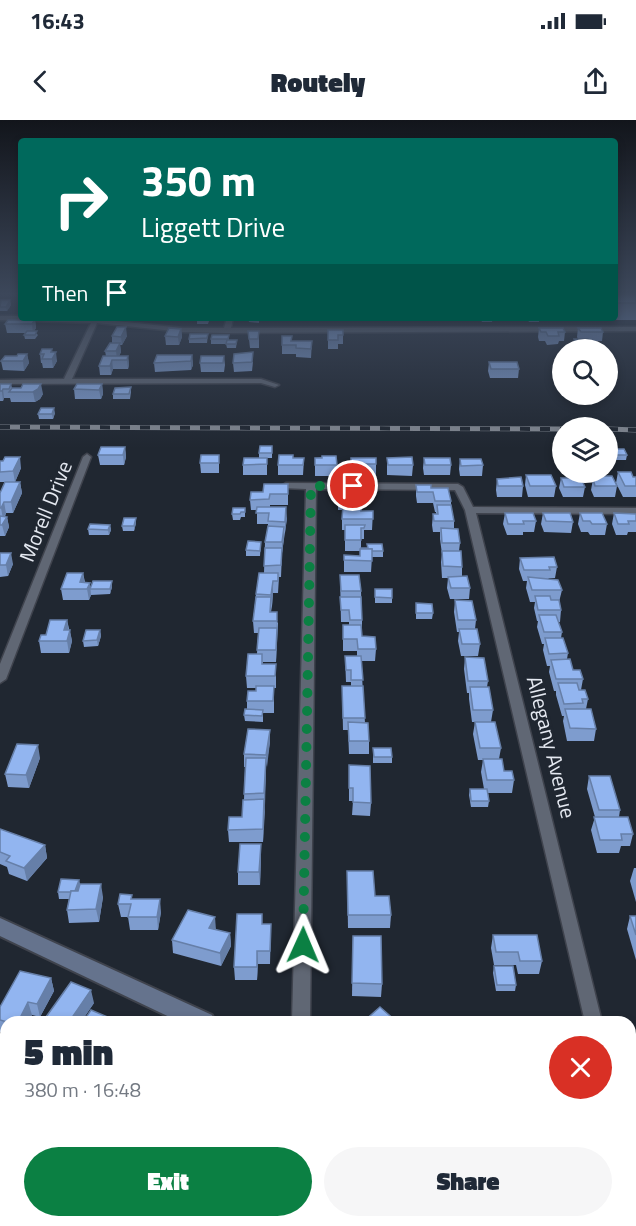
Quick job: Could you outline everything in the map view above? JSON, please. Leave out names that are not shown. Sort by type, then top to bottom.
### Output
[{"type":"street","points":[[66,382],[83,346]]},
{"type":"street","points":[[0,382],[261,381],[275,385]]},
{"type":"street","name":"Morell Drive","points":[[0,679],[87,457]]},
{"type":"street","points":[[286,486],[311,486],[302,1016]]},
{"type":"street","name":"Allegany Avenue","points":[[311,486],[458,487],[470,510],[593,1016]]},
{"type":"street","points":[[470,510],[636,511]]},
{"type":"street","points":[[0,926],[191,1016]]},
{"type":"building","points":[[108,346],[119,346],[116,351],[105,351]]},
{"type":"building","points":[[296,346],[311,346],[311,349],[296,348]]},
{"type":"building","points":[[42,349],[52,349],[51,352],[56,352],[52,359],[42,359],[44,354],[40,354]]},
{"type":"building","points":[[253,352],[252,362],[233,363],[234,354]]},
{"type":"building","points":[[27,354],[23,361],[1,361],[5,356],[17,356]]},
{"type":"building","points":[[157,355],[192,355],[191,361],[154,363]]},
{"type":"building","points":[[103,356],[128,356],[127,360],[112,360],[110,366],[99,366]]},
{"type":"building","points":[[201,356],[224,356],[223,363],[200,363]]},
{"type":"building","points":[[489,362],[517,362],[519,369],[491,369]]},
{"type":"building","points":[[0,384],[11,384],[9,389],[0,391]]},
{"type":"building","points":[[23,384],[41,384],[33,392],[9,392],[12,388],[21,388]]},
{"type":"building","points":[[77,384],[102,384],[99,390],[74,389]]},
{"type":"building","points":[[131,387],[129,394],[113,394],[115,388]]},
{"type":"building","points":[[41,408],[54,408],[52,414],[38,414]]},
{"type":"building","points":[[260,446],[272,446],[272,453],[259,453]]},
{"type":"building","points":[[101,447],[125,447],[123,455],[98,455]]},
{"type":"building","points":[[618,449],[624,449],[627,455],[618,455]]},
{"type":"building","points":[[201,455],[219,455],[219,463],[200,463]]},
{"type":"building","points":[[279,455],[304,458],[303,465],[278,465]]},
{"type":"building","points":[[322,456],[336,456],[337,465],[315,465],[315,458],[322,458]]},
{"type":"building","points":[[5,457],[20,457],[13,471],[0,472],[0,461],[3,461]]},
{"type":"building","points":[[412,457],[413,465],[388,465],[387,458]]},
{"type":"building","points":[[244,458],[267,458],[267,464],[243,465]]},
{"type":"building","points":[[351,458],[376,458],[376,464],[351,464]]},
{"type":"building","points":[[424,458],[450,458],[451,465],[425,465]]},
{"type":"building","points":[[460,459],[481,459],[483,465],[461,466]]},
{"type":"building","points":[[618,472],[631,472],[633,477],[636,477],[636,486],[625,486]]},
{"type":"building","points":[[526,475],[551,475],[552,483],[556,486],[530,486]]},
{"type":"building","points":[[521,477],[523,486],[498,486],[497,479]]},
{"type":"building","points":[[5,482],[20,482],[11,502],[4,502],[0,508],[0,493]]},
{"type":"building","points":[[563,483],[583,483],[585,487],[564,487]]},
{"type":"building","points":[[594,483],[616,483],[617,486],[595,486]]},
{"type":"building","points":[[264,484],[288,484],[288,494],[270,494],[269,499],[250,500],[251,492],[263,492]]},
{"type":"building","points":[[416,485],[448,488],[451,501],[435,501],[433,492],[417,492]]},
{"type":"building","points":[[338,488],[366,488],[366,494],[358,494],[358,499],[338,499]]},
{"type":"building","points":[[343,505],[362,506],[361,511],[373,511],[373,519],[342,519]]},
{"type":"building","points":[[437,505],[451,505],[454,521],[434,521],[433,514],[438,514]]},
{"type":"building","points":[[257,507],[286,507],[285,522],[268,521],[269,513],[256,513]]},
{"type":"building","points":[[233,508],[245,508],[245,512],[232,514]]},
{"type":"building","points":[[505,513],[533,513],[536,521],[508,524]]},
{"type":"building","points":[[543,513],[570,513],[573,522],[546,521]]},
{"type":"building","points":[[580,513],[602,513],[607,524],[592,524],[590,521],[583,521]]},
{"type":"building","points":[[614,513],[636,514],[636,521],[628,521],[629,524],[618,524]]},
{"type":"building","points":[[0,516],[7,517],[2,525],[0,525]]},
{"type":"building","points":[[124,518],[136,518],[134,526],[122,526]]},
{"type":"building","points":[[90,524],[110,525],[108,530],[88,529]]},
{"type":"building","points":[[345,525],[365,525],[361,528],[361,540],[345,540]]},
{"type":"building","points":[[268,526],[284,527],[282,542],[265,542]]},
{"type":"building","points":[[441,528],[458,529],[460,543],[442,543]]},
{"type":"building","points":[[248,541],[261,542],[260,551],[246,550]]},
{"type":"building","points":[[367,544],[382,544],[383,551],[361,549],[368,548]]},
{"type":"building","points":[[265,548],[282,548],[281,565],[264,566]]},
{"type":"building","points":[[360,549],[372,549],[372,561],[344,560],[344,555],[360,556]]},
{"type":"building","points":[[442,551],[461,551],[462,567],[443,566]]},
{"type":"building","points":[[0,553],[11,553],[6,565],[0,565]]},
{"type":"building","points":[[554,557],[557,567],[549,567],[550,570],[524,570],[520,558]]},
{"type":"building","points":[[67,573],[83,573],[80,582],[90,583],[87,589],[61,589]]},
{"type":"building","points":[[259,573],[278,573],[278,581],[273,581],[271,595],[256,594]]},
{"type":"building","points":[[340,575],[359,575],[361,591],[341,591]]},
{"type":"building","points":[[467,576],[470,588],[451,588],[448,577]]},
{"type":"building","points":[[528,577],[558,580],[562,590],[532,590]]},
{"type":"building","points":[[93,581],[112,581],[110,589],[90,589]]},
{"type":"building","points":[[375,589],[392,589],[392,598],[375,597]]},
{"type":"building","points":[[535,596],[550,596],[551,600],[559,600],[561,610],[538,610]]},
{"type":"building","points":[[256,597],[271,597],[270,612],[277,612],[277,621],[253,621]]},
{"type":"building","points":[[340,597],[361,597],[362,620],[350,620],[349,610],[341,610]]},
{"type":"building","points":[[455,600],[472,601],[476,620],[458,620]]},
{"type":"building","points":[[416,603],[432,604],[433,613],[416,613]]},
{"type":"building","points":[[539,615],[556,615],[562,632],[544,632]]},
{"type":"building","points":[[50,620],[67,620],[64,630],[70,630],[67,641],[39,641],[41,635],[46,635]]},
{"type":"building","points":[[343,625],[361,625],[362,636],[375,637],[376,649],[358,649],[357,639],[343,639]]},
{"type":"building","points":[[259,628],[277,628],[276,650],[257,650]]},
{"type":"building","points":[[459,629],[477,629],[480,644],[462,644]]},
{"type":"building","points":[[86,630],[100,630],[97,640],[83,641]]},
{"type":"building","points":[[545,638],[563,638],[568,653],[549,654]]},
{"type":"building","points":[[248,654],[262,654],[262,664],[276,664],[275,676],[246,676]]},
{"type":"building","points":[[345,656],[361,656],[363,680],[351,680],[351,670],[346,670]]},
{"type":"building","points":[[465,657],[484,658],[488,681],[468,681]]},
{"type":"building","points":[[570,659],[573,670],[580,670],[583,679],[556,679],[551,660]]},
{"type":"building","points":[[558,683],[577,683],[579,690],[585,690],[588,699],[582,699],[583,703],[564,704]]},
{"type":"building","points":[[256,686],[274,686],[273,701],[247,701],[248,691],[256,691]]},
{"type":"building","points":[[342,686],[363,686],[365,718],[343,718]]},
{"type":"building","points":[[470,687],[489,687],[493,710],[473,710]]},
{"type":"building","points":[[245,709],[263,710],[262,716],[244,715]]},
{"type":"building","points":[[565,709],[591,709],[596,729],[570,728]]},
{"type":"building","points":[[348,722],[368,723],[369,741],[349,741]]},
{"type":"building","points":[[475,722],[495,722],[501,748],[480,748]]},
{"type":"building","points":[[248,729],[270,730],[266,755],[244,754]]},
{"type":"building","points":[[17,744],[38,745],[26,775],[5,774]]},
{"type":"building","points":[[373,748],[391,748],[392,757],[374,757]]},
{"type":"building","points":[[246,758],[266,758],[264,793],[244,794]]},
{"type":"building","points":[[483,759],[502,759],[504,771],[512,771],[514,780],[487,780]]},
{"type":"building","points":[[349,765],[370,766],[371,803],[353,802],[353,788],[349,788]]},
{"type":"building","points":[[589,776],[610,776],[620,810],[599,810]]},
{"type":"building","points":[[470,789],[487,789],[489,801],[471,801]]},
{"type":"building","points":[[264,799],[263,829],[228,830],[229,817],[242,817],[243,800]]},
{"type":"building","points":[[594,817],[628,817],[633,834],[621,834],[622,840],[600,840]]},
{"type":"building","points":[[0,829],[45,845],[24,868],[6,861],[10,856],[0,852]]},
{"type":"building","points":[[240,844],[261,844],[259,872],[238,872]]},
{"type":"building","points":[[347,871],[373,871],[375,896],[389,896],[391,915],[348,915]]},
{"type":"building","points":[[61,879],[79,880],[75,891],[58,892]]},
{"type":"building","points":[[80,884],[101,884],[96,909],[67,910],[71,891],[78,891]]},
{"type":"building","points":[[120,894],[132,895],[131,899],[160,899],[157,917],[128,917],[131,904],[118,904]]},
{"type":"building","points":[[188,910],[215,917],[209,928],[230,933],[220,953],[172,940]]},
{"type":"building","points":[[237,914],[262,914],[262,924],[271,924],[270,951],[257,951],[257,967],[234,967]]},
{"type":"building","points":[[630,916],[636,916],[636,935]]},
{"type":"building","points":[[493,935],[537,935],[542,961],[520,961],[518,952],[496,952]]},
{"type":"building","points":[[353,936],[381,936],[382,984],[352,983]]},
{"type":"building","points":[[494,966],[513,966],[516,985],[497,985]]},
{"type":"building","points":[[20,971],[51,978],[37,1004],[28,1002],[21,1016],[0,1016],[0,1007]]},
{"type":"building","points":[[71,982],[91,990],[73,1016],[47,1016]]},
{"type":"building","points":[[380,1007],[390,1016],[370,1016]]},
{"type":"building","points":[[91,1010],[105,1016],[87,1016]]},
{"type":"railway","points":[[0,427],[552,429]]},
{"type":"railway","points":[[618,429],[636,430]]},
{"type":"route","points":[[303,945],[311,486],[353,486]]}]
